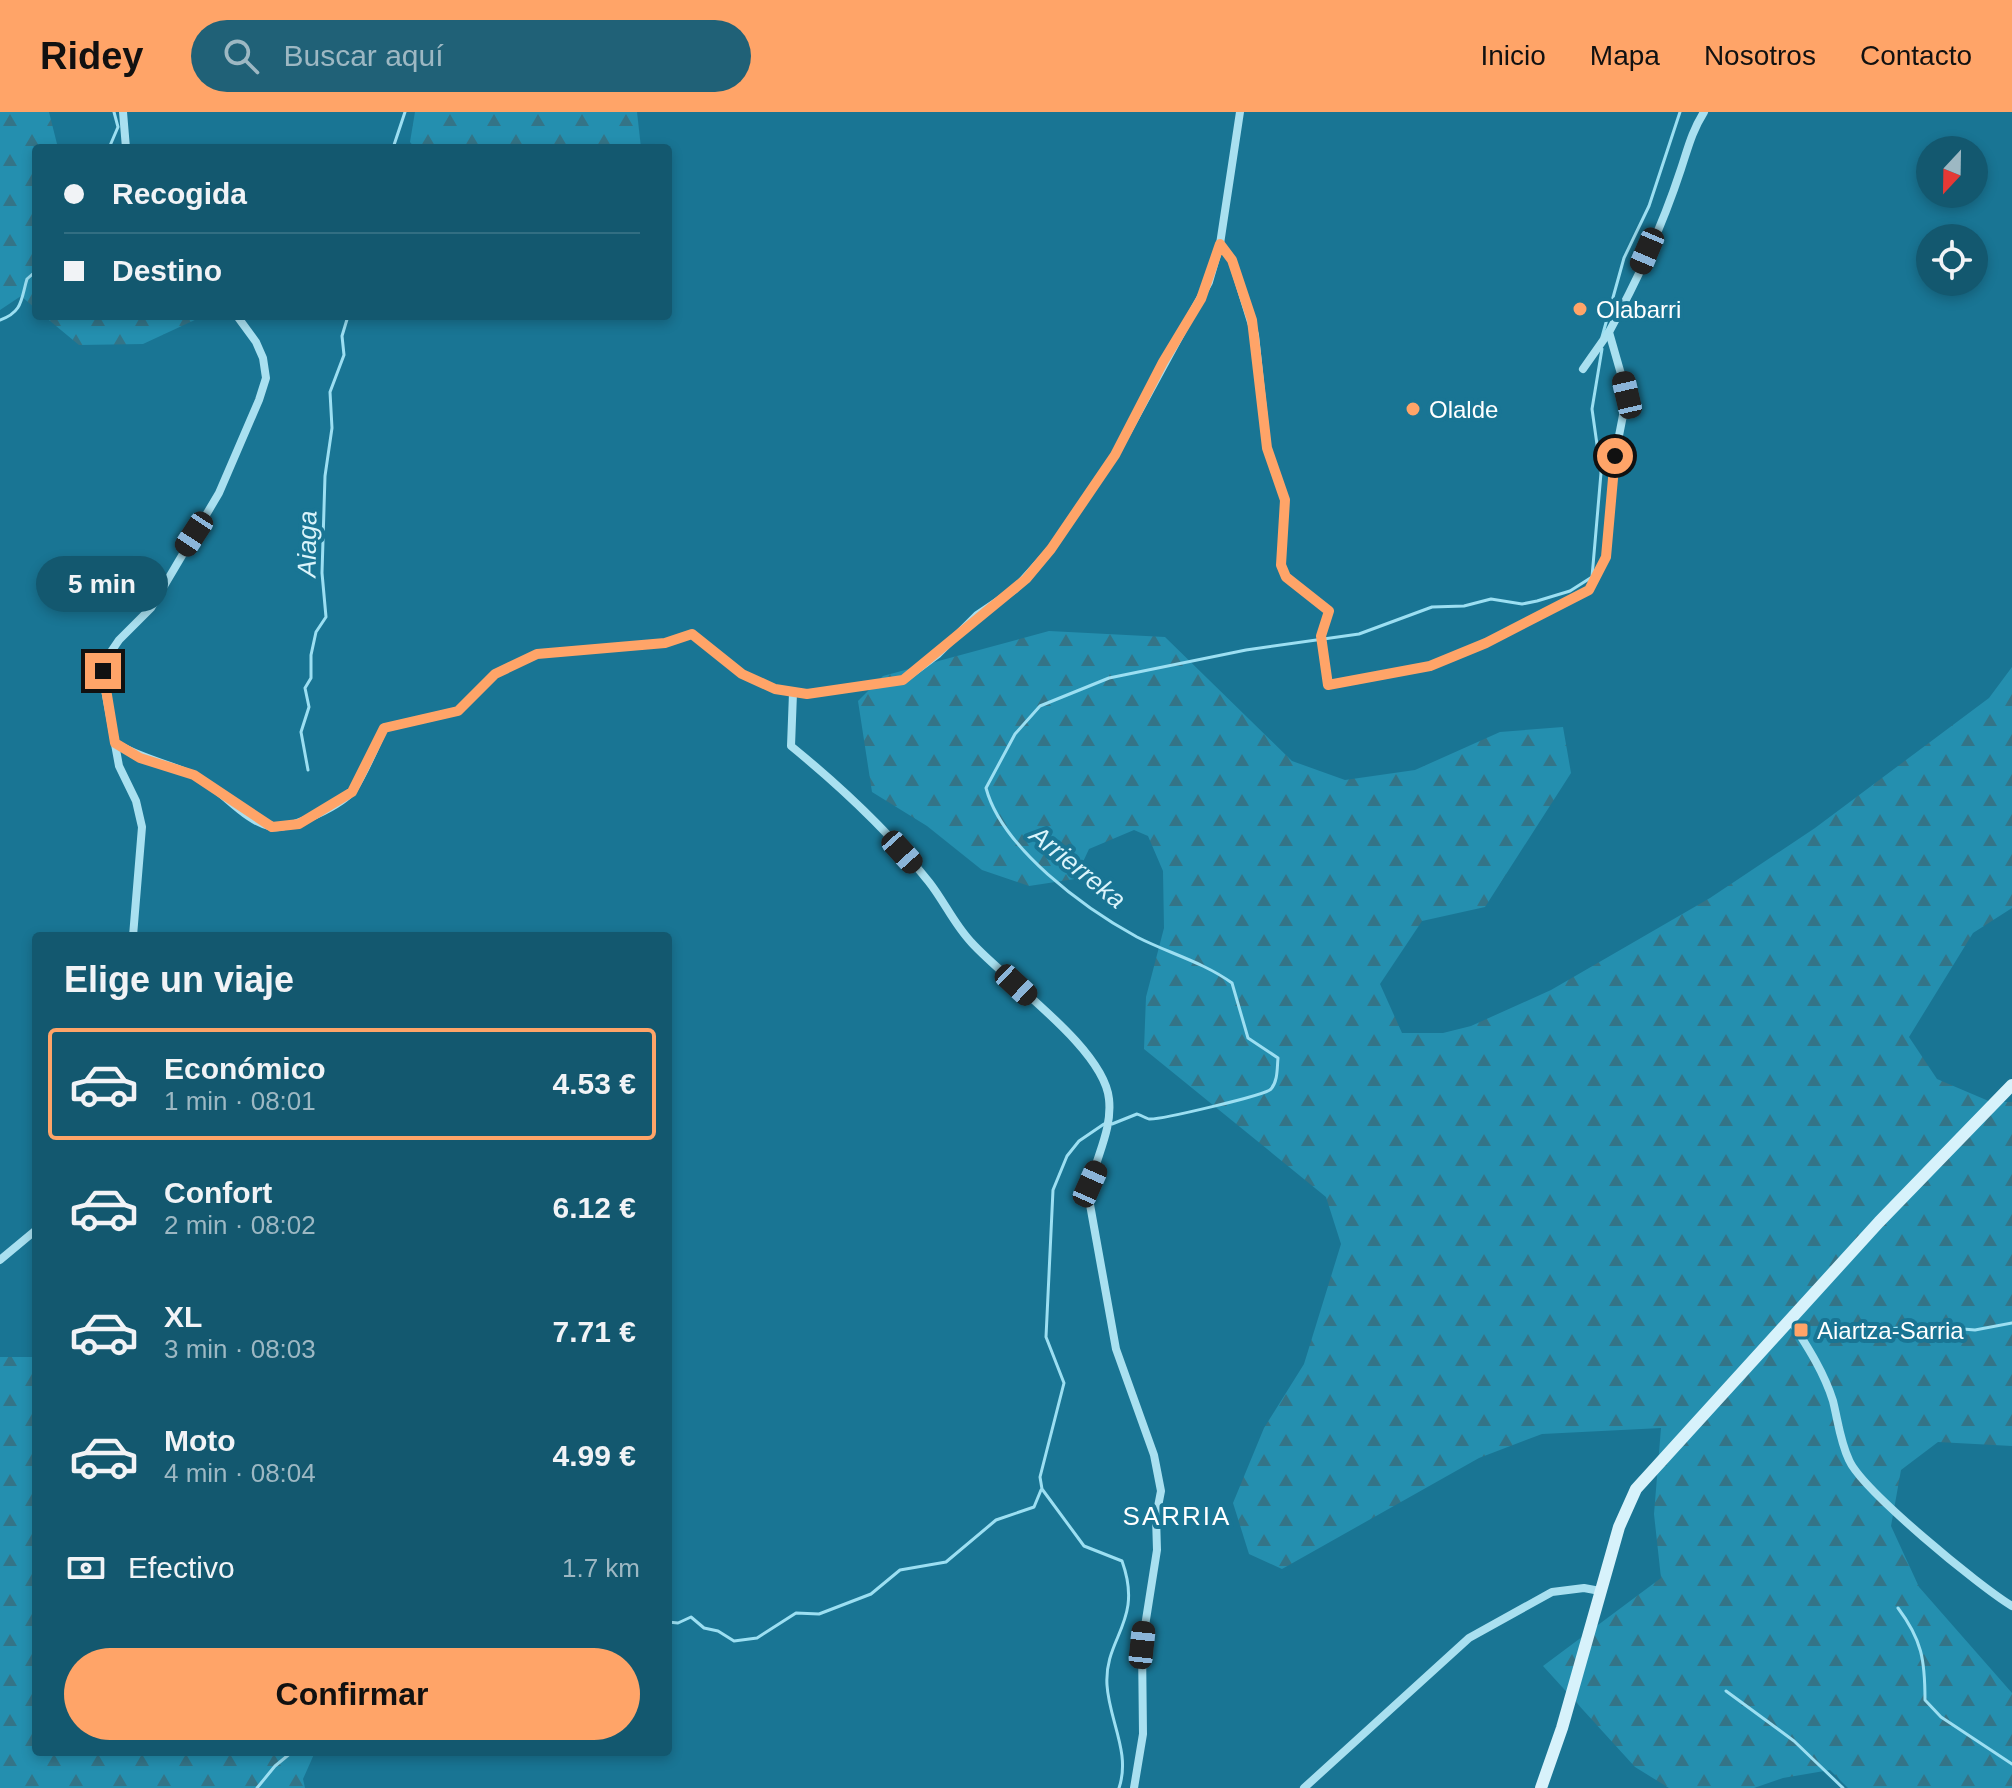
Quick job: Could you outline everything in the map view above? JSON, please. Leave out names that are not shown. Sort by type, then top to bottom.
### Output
[{"type":"street","points":[[123,112],[126,144]]},
{"type":"street","points":[[115,743],[140,758],[194,775],[272,827],[299,824],[352,792],[384,728],[458,711],[495,674],[537,654],[665,643],[692,634],[742,674],[793,693],[807,694],[903,680],[1026,579],[1051,549],[1115,455],[1163,362],[1201,299],[1220,244],[1240,112]]},
{"type":"street","points":[[1583,369],[1626,302],[1681,169],[1691,133],[1704,112]]},
{"type":"street","points":[[1220,244],[1232,260],[1252,320],[1267,448],[1285,500],[1281,565],[1286,577],[1329,611],[1321,636],[1328,685],[1413,670],[1486,643],[1589,590],[1606,557],[1615,456],[1627,395],[1609,332]]},
{"type":"street","points":[[133,932],[142,827],[115,743],[104,684],[104,662],[119,640],[151,608],[219,493],[266,378],[256,342],[240,320]]},
{"type":"street","points":[[793,693],[791,746],[825,773],[921,873],[970,942],[1084,1049],[1104,1082],[1110,1100],[1107,1134],[1090,1184],[1089,1199],[1116,1349],[1154,1455],[1161,1491],[1156,1517],[1157,1550],[1142,1645],[1143,1734],[1134,1788]]},
{"type":"street","points":[[1541,1788],[1562,1728],[1623,1516],[1636,1489],[1879,1222],[2012,1085]]},
{"type":"street","points":[[0,1260],[32,1233]]},
{"type":"street","points":[[1791,1321],[1816,1361],[1833,1400],[1850,1463],[1930,1542],[2012,1606]]},
{"type":"street","points":[[1304,1788],[1469,1638],[1552,1592],[1584,1588],[1600,1591]]},
{"type":"green space","points":[[0,112],[49,112],[57,144],[32,144],[32,306],[21,296],[0,310]]},
{"type":"green space","points":[[415,112],[637,112],[641,144],[412,144]]},
{"type":"green space","points":[[49,320],[195,320],[143,344],[79,345]]},
{"type":"green space","points":[[1049,631],[1165,637],[1292,761],[1345,780],[1415,770],[1500,732],[1563,727],[1571,773],[1485,907],[1422,921],[1380,984],[1402,1033],[1443,1033],[1471,1026],[1551,990],[1710,898],[1815,828],[1989,698],[2012,667],[2012,908],[1973,933],[1909,1037],[1937,1079],[1991,1102],[2012,1102],[2012,1446],[1938,1442],[1901,1470],[1891,1526],[1919,1587],[2012,1693],[2012,1788],[1848,1788],[1830,1770],[1783,1778],[1754,1788],[1669,1788],[1635,1767],[1543,1666],[1661,1578],[1654,1514],[1661,1428],[1542,1434],[1479,1458],[1282,1569],[1249,1554],[1233,1503],[1264,1428],[1304,1364],[1341,1244],[1326,1197],[1144,1049],[1146,997],[1164,928],[1163,871],[1148,836],[1134,830],[1089,849],[1075,879],[1029,886],[982,870],[927,826],[872,792],[858,701],[883,676]]},
{"type":"green space","points":[[0,1357],[32,1357],[32,1756],[313,1756],[303,1779],[305,1788],[0,1788]]},
{"type":"waterway","points":[[111,144],[118,127],[114,112]]},
{"type":"waterway","name":"Aiaga","points":[[394,144],[405,112]]},
{"type":"waterway","name":"Arrierreka","points":[[1602,337],[1624,258],[1649,206],[1680,112]]},
{"type":"waterway","points":[[0,320],[17,309],[27,279],[32,275]]},
{"type":"waterway","name":"Aiaga","points":[[308,770],[301,732],[309,707],[305,688],[311,678],[311,655],[316,632],[326,617],[322,573],[325,476],[332,428],[330,392],[344,355],[342,336],[347,320]]},
{"type":"waterway","name":"Arrierreka","points":[[1112,1124],[1137,1114],[1149,1119],[1157,1118],[1265,1092],[1275,1082],[1278,1058],[1248,1038],[1232,983],[1197,963],[1137,937],[1093,910],[1048,874],[1009,833],[986,788],[1015,734],[1040,706],[1109,678],[1246,650],[1359,634],[1432,607],[1464,606],[1491,599],[1522,604],[1537,601],[1570,591],[1592,577],[1601,473],[1592,409],[1602,349]]},
{"type":"waterway","name":"Arrierreka","points":[[1104,1124],[1079,1141],[1067,1156],[1053,1190],[1046,1337],[1064,1383],[1040,1477],[1042,1489],[1084,1546],[1122,1561],[1128,1582],[1126,1614],[1111,1654],[1107,1685],[1121,1749],[1119,1788]]},
{"type":"waterway","points":[[1874,1330],[1927,1326],[1975,1330],[2012,1323]]},
{"type":"waterway","points":[[672,1622],[691,1617],[704,1628],[718,1631],[734,1641],[757,1638],[796,1613],[819,1614],[871,1594],[900,1570],[946,1562],[996,1520],[1034,1507],[1041,1490]]},
{"type":"waterway","points":[[1898,1608],[1912,1630],[1920,1651],[1925,1700],[1941,1717],[2012,1764]]},
{"type":"waterway","points":[[1726,1691],[1794,1741],[1843,1788]]},
{"type":"waterway","points":[[257,1788],[287,1756]]},
{"type":"place","name":"Olabarri","points":[[1580,309]]},
{"type":"place","name":"Olalde","points":[[1413,409]]},
{"type":"place","name":"Aiartza-Sarria","points":[[1801,1330]]},
{"type":"district","name":"SARRIA","points":[[1177,1516]]},
{"type":"route","points":[[103,671],[115,743],[140,758],[194,775],[219,790],[246,813],[272,827],[299,824],[352,792],[384,728],[458,711],[495,674],[537,654],[665,643],[692,634],[700,637],[742,674],[775,689],[793,693],[807,694],[903,680],[938,654],[977,615],[1014,590],[1051,549],[1115,455],[1163,362],[1201,299],[1220,244],[1232,260],[1255,335],[1267,448],[1285,500],[1285,548],[1281,565],[1286,577],[1329,611],[1321,636],[1328,685],[1430,666],[1486,643],[1589,590],[1606,557],[1615,456]]}]
